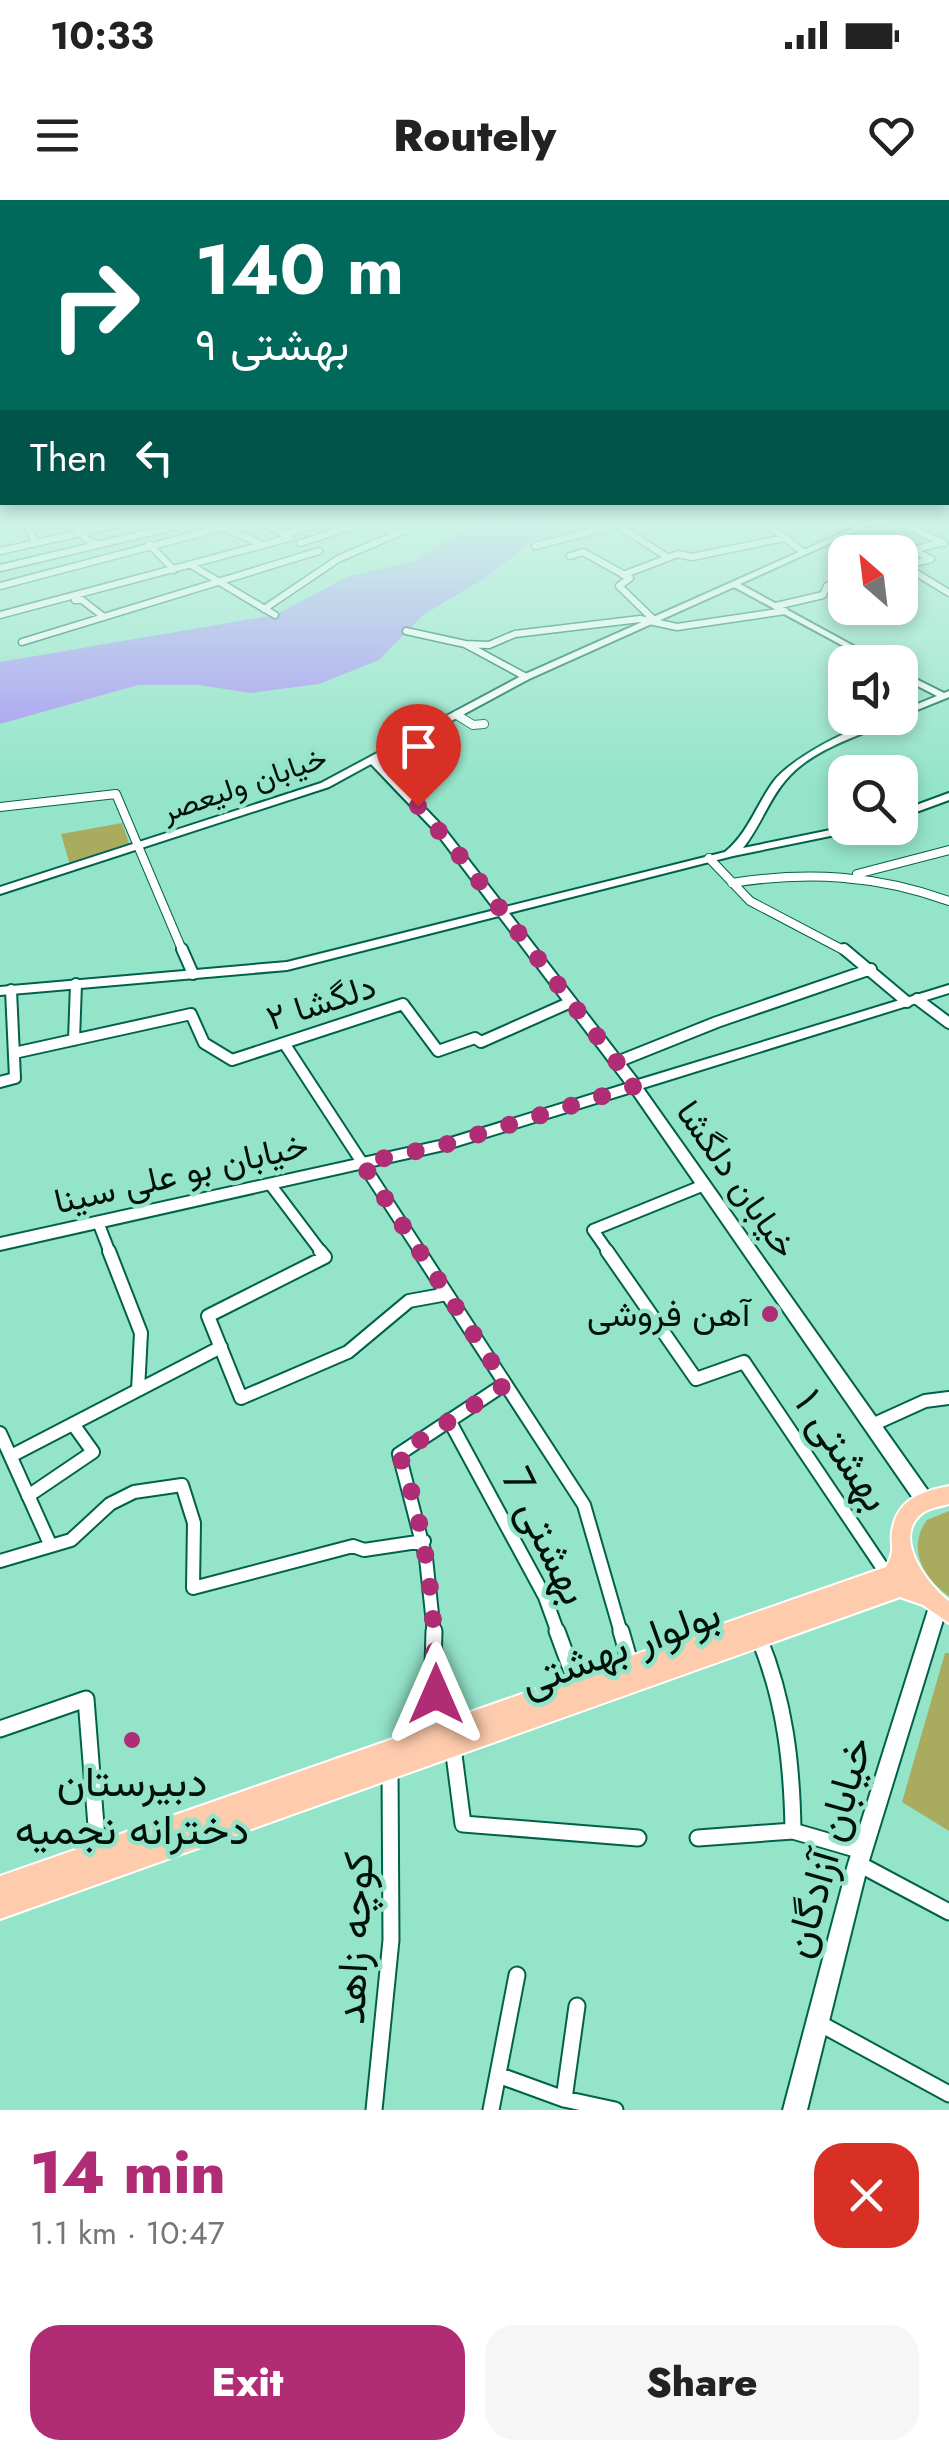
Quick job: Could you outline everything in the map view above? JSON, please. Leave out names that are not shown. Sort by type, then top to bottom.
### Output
[{"type":"main road","points":[[888,1576],[902,1556],[903,1526],[914,1508],[925,1500],[949,1495]]},
{"type":"main road","points":[[902,1556],[911,1577],[938,1605]]},
{"type":"main road","name":"بولوار بهشتی","points":[[0,1888],[888,1576]]},
{"type":"main road","name":"بولوار بهشتی","points":[[0,1906],[900,1587],[938,1605]]},
{"type":"main road","name":"خیابان آزادگان","points":[[795,2110],[860,1857],[938,1605]]},
{"type":"street","points":[[88,622],[91,610]]},
{"type":"street","points":[[94,610],[104,617]]},
{"type":"street","points":[[22,642],[126,610]]},
{"type":"street","points":[[266,610],[275,615]]},
{"type":"street","points":[[645,610],[654,619]]},
{"type":"street","name":"خیابان ولیعصر","points":[[0,891],[310,790],[374,761],[526,677],[674,610]]},
{"type":"street","points":[[406,632],[489,646],[515,634],[654,619],[678,626],[773,610]]},
{"type":"street","points":[[782,610],[847,645]]},
{"type":"street","points":[[465,644],[526,677]]},
{"type":"street","points":[[918,682],[947,696]]},
{"type":"street","points":[[918,707],[947,696]]},
{"type":"street","points":[[457,715],[473,724],[484,724]]},
{"type":"street","points":[[729,854],[744,844],[784,774],[857,735]]},
{"type":"street","name":"خیابان دلگشا","points":[[374,761],[440,830],[635,1086],[925,1500]]},
{"type":"street","points":[[0,806],[50,802],[62,805],[116,794],[193,974]]},
{"type":"street","points":[[918,808],[949,796]]},
{"type":"street","points":[[0,1082],[16,1078],[6,990],[287,966],[501,908],[828,834]]},
{"type":"street","points":[[851,876],[949,850]]},
{"type":"street","points":[[709,858],[750,902],[814,930],[912,1001],[949,1022]]},
{"type":"street","points":[[732,883],[770,876],[851,876],[892,882],[949,901]]},
{"type":"street","points":[[617,1062],[717,1022],[872,969]]},
{"type":"street","points":[[14,1053],[74,1040],[76,984]]},
{"type":"street","name":"خیابان بو علی سینا","points":[[0,1244],[444,1145],[949,989]]},
{"type":"street","name":"دلگشا ۲","points":[[74,1040],[191,1014],[198,1038],[212,1051],[232,1060],[402,1004],[438,1051],[475,1038],[480,1042],[572,1002]]},
{"type":"street","points":[[284,1043],[584,1505],[631,1666]]},
{"type":"street","points":[[270,1184],[326,1256],[208,1316],[242,1398],[348,1352],[409,1301],[447,1294]]},
{"type":"street","name":"بهشتی ۱","points":[[704,1184],[593,1230],[696,1379],[744,1362],[888,1576]]},
{"type":"street","points":[[98,1222],[140,1333],[138,1390]]},
{"type":"street","points":[[10,1456],[221,1347]]},
{"type":"street","points":[[431,1736],[436,1636],[424,1541],[399,1454],[506,1384]]},
{"type":"street","points":[[872,1425],[925,1401],[949,1398]]},
{"type":"street","name":"بهشتی 7","points":[[450,1420],[545,1598],[577,1685]]},
{"type":"street","points":[[28,1496],[93,1452],[73,1424]]},
{"type":"street","points":[[0,1433],[50,1544]]},
{"type":"street","points":[[0,1561],[70,1540],[110,1504],[134,1492],[182,1485],[195,1533],[194,1588],[353,1546],[364,1550],[424,1541]]},
{"type":"street","points":[[758,1638],[781,1700],[789,1739],[793,1831]]},
{"type":"street","points":[[0,1729],[86,1699],[98,1853]]},
{"type":"street","points":[[452,1746],[463,1824],[638,1838]]},
{"type":"street","name":"کوچه زاهد","points":[[374,2110],[394,1929],[395,1843],[390,1768]]},
{"type":"street","points":[[698,1838],[793,1831],[860,1857],[949,1912]]},
{"type":"street","points":[[491,2110],[517,1974]]},
{"type":"street","points":[[564,2099],[577,2006]]},
{"type":"street","points":[[818,2022],[949,2094]]},
{"type":"street","points":[[498,2075],[564,2099],[615,2110]]},
{"type":"green space","points":[[122,823],[130,846],[70,865],[61,834]]},
{"type":"green space","points":[[949,1511],[949,1596],[926,1572],[918,1541],[927,1520]]},
{"type":"green space","points":[[945,1653],[949,1653],[949,1831],[902,1802]]},
{"type":"shaded area","points":[[284,610],[431,610],[379,660],[319,684],[251,693],[199,685],[138,685],[0,724],[0,662],[275,615]]},
{"type":"place","name":"آهن فروشی","points":[[770,1314]]},
{"type":"place","name":"دبیرستان دخترانه نجمیه","points":[[132,1740]]},
{"type":"route","points":[[418,806],[635,1086],[444,1145],[362,1163],[506,1384],[399,1454],[422,1529],[431,1580],[436,1694]]}]
